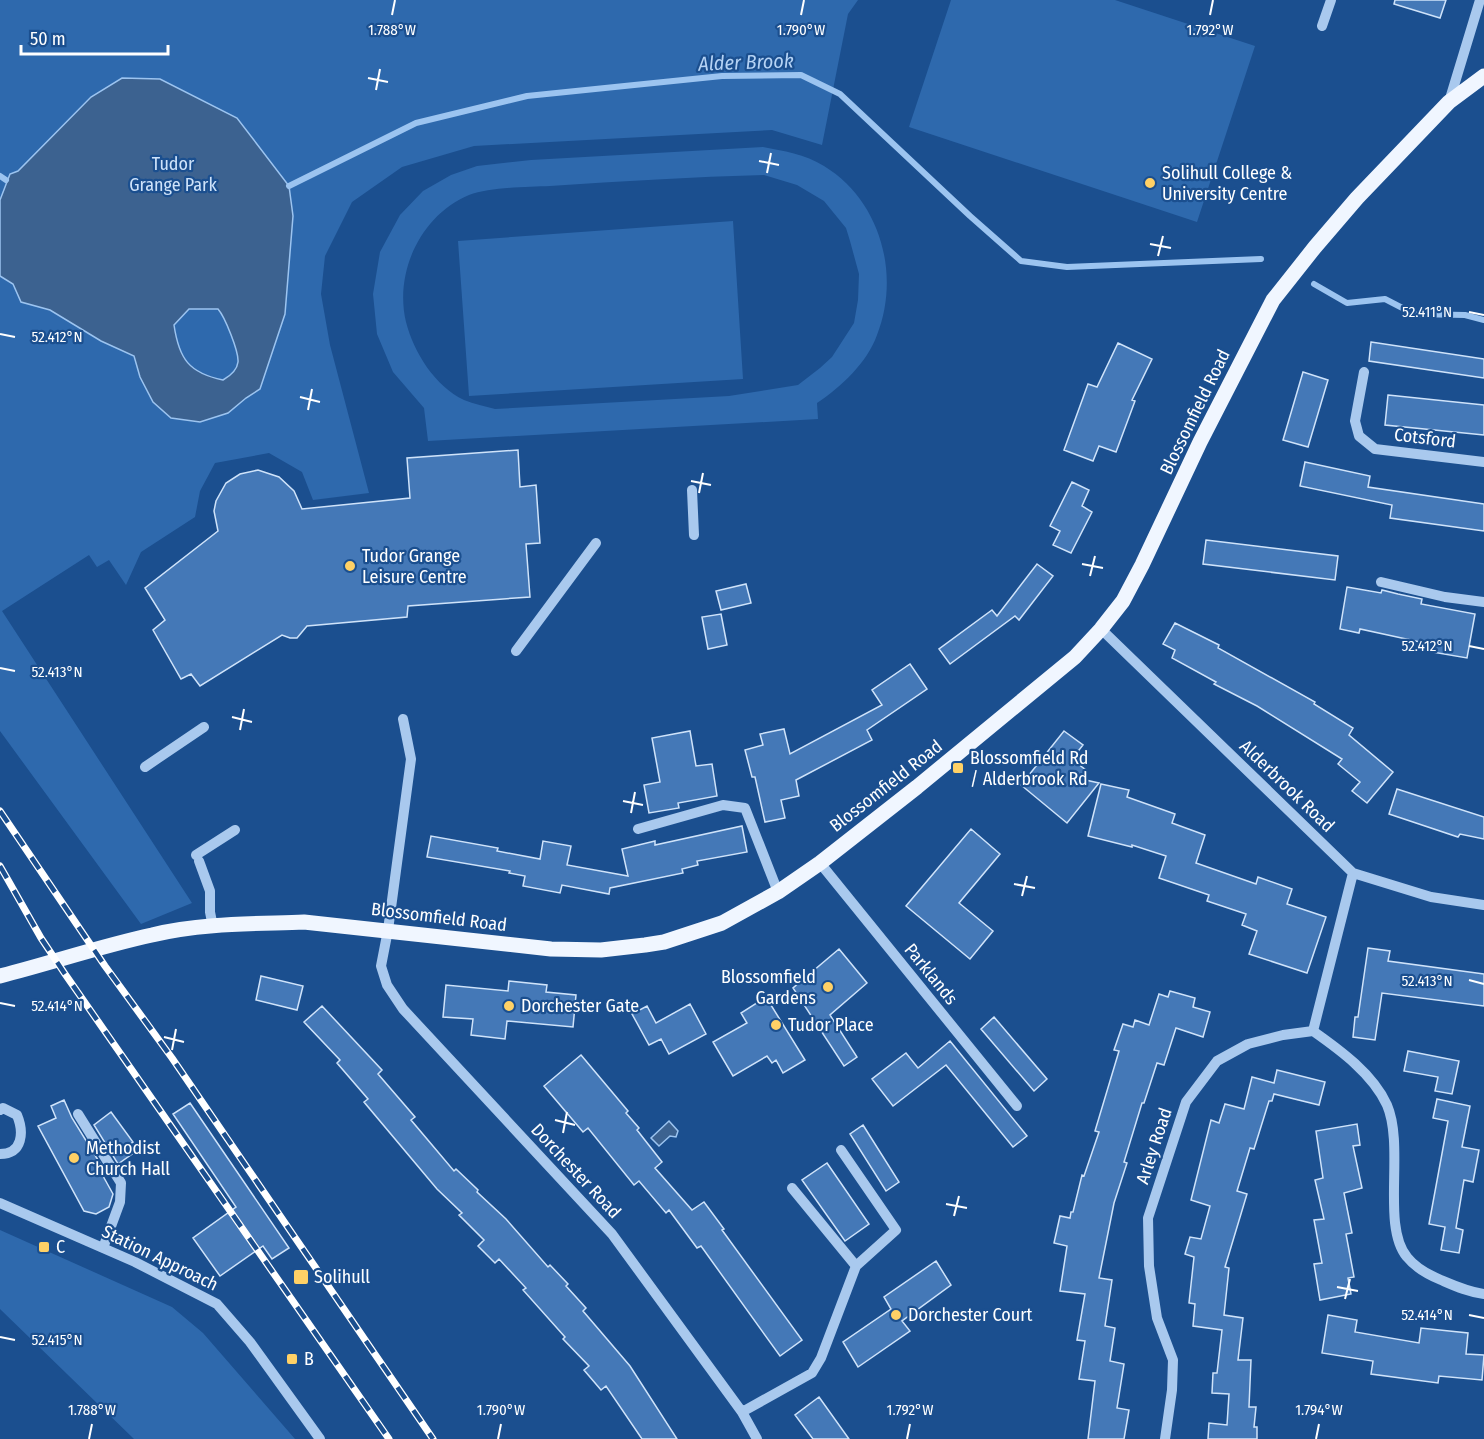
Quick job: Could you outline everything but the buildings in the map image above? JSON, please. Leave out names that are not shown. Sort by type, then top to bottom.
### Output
[{"type":"main road","name":"Blossomfield Road","points":[[0,976],[152,935],[213,927],[304,922],[539,948],[601,950],[664,942],[722,923],[778,892],[820,863],[917,788],[1066,664],[1101,629],[1123,600],[1142,566],[1200,442],[1273,300],[1357,198],[1449,102],[1484,76]]},
{"type":"street","points":[[1322,26],[1331,0]]},
{"type":"street","points":[[1449,102],[1480,0]]},
{"type":"street","name":"Cotsford","points":[[1364,372],[1355,421],[1359,436],[1375,449],[1484,462]]},
{"type":"street","points":[[692,489],[694,535]]},
{"type":"street","points":[[516,651],[596,543]]},
{"type":"street","points":[[1381,582],[1445,597],[1484,602]]},
{"type":"street","name":"Alderbrook Road","points":[[1101,629],[1353,873],[1431,897],[1484,905]]},
{"type":"street","name":"Dorchester Road","points":[[404,719],[411,759],[381,966],[387,986],[403,1009],[612,1234],[742,1412],[757,1439]]},
{"type":"street","points":[[145,767],[204,727]]},
{"type":"street","points":[[638,829],[723,805],[745,808],[778,892]]},
{"type":"street","points":[[213,927],[210,891],[197,858],[235,830]]},
{"type":"street","name":"Parklands","points":[[820,863],[1017,1106]]},
{"type":"street","points":[[1353,873],[1313,1031],[1332,1045],[1376,1086],[1387,1106],[1396,1153],[1394,1201],[1397,1238],[1407,1257],[1429,1275],[1468,1292],[1484,1294]]},
{"type":"street","name":"Arley Road","points":[[1165,1439],[1172,1390],[1173,1360],[1157,1318],[1149,1266],[1148,1218],[1186,1102],[1217,1061],[1248,1044],[1283,1035],[1313,1031]]},
{"type":"street","points":[[0,1110],[3,1108],[17,1115],[22,1127],[21,1138],[17,1146],[7,1154],[0,1154]]},
{"type":"street","points":[[78,1114],[121,1184],[120,1202],[104,1248]]},
{"type":"street","points":[[742,1412],[812,1373],[821,1358],[856,1266],[896,1230],[841,1150]]},
{"type":"street","points":[[792,1188],[856,1266]]},
{"type":"street","name":"Station Approach","points":[[0,1203],[171,1279],[217,1304],[250,1342],[320,1439]]},
{"type":"green space","name":"Tudor Grange Park","points":[[0,0],[858,0],[848,14],[822,145],[772,130],[474,146],[402,167],[352,202],[325,256],[321,294],[330,345],[369,493],[313,500],[302,472],[269,453],[215,463],[200,491],[195,517],[141,552],[126,585],[109,560],[97,567],[89,555],[2,611],[192,903],[141,924],[0,731]]},
{"type":"green space","points":[[951,0],[1115,0],[1255,46],[1197,222],[909,127]]},
{"type":"green space","points":[[763,147],[817,162],[843,181],[859,198],[872,218],[881,240],[886,264],[887,288],[884,312],[873,345],[852,374],[817,403],[818,419],[428,441],[424,408],[393,372],[377,334],[373,294],[380,252],[400,215],[423,191],[451,175],[477,166],[531,160]],"holes":[[[764,175],[797,185],[824,201],[846,228],[859,274],[854,323],[832,357],[798,385],[729,396],[495,409],[464,400],[454,394],[435,377],[414,345],[406,322],[403,303],[408,265],[415,247],[437,216],[452,204],[469,195],[487,190],[509,188]]]},
{"type":"green space","points":[[733,221],[743,379],[469,396],[458,241]]},
{"type":"green space","points":[[0,1230],[172,1307],[203,1333],[295,1439],[134,1439],[0,1309]]},
{"type":"shaded area","points":[[122,78],[160,79],[237,118],[289,186],[293,216],[285,314],[260,389],[228,413],[200,422],[171,418],[153,402],[140,377],[134,356],[101,341],[50,310],[21,302],[13,284],[0,276],[0,200],[10,174],[18,171],[91,97]],"holes":[[[189,309],[218,309],[231,335],[238,357],[235,371],[223,380],[202,373],[188,363],[179,347],[174,325]]]},
{"type":"shaded area","points":[[669,1121],[678,1131],[676,1137],[670,1136],[659,1146],[651,1138]]},
{"type":"waterway","name":"Alder Brook","points":[[289,186],[416,123],[527,96],[722,76],[801,75],[840,94],[1021,261],[1067,267],[1261,259]]},
{"type":"waterway","name":"Alder Brook","points":[[0,176],[6,180]]},
{"type":"waterway","name":"Alder Brook","points":[[1314,284],[1347,303],[1385,299],[1414,314],[1465,315],[1484,320]]},
{"type":"railway","points":[[0,811],[433,1439]]},
{"type":"railway","points":[[0,866],[41,938],[65,974],[389,1439]]},
{"type":"place","name":"Solihull College & University Centre","points":[[1150,183]]},
{"type":"place","name":"Tudor Grange Leisure Centre","points":[[350,566]]},
{"type":"place","name":"Blossomfield Rd / Alderbrook Rd","points":[[958,768]]},
{"type":"place","name":"Blossomfield Gardens","points":[[828,987]]},
{"type":"place","name":"Dorchester Gate","points":[[509,1006]]},
{"type":"place","name":"Tudor Place","points":[[776,1025]]},
{"type":"place","name":"Methodist Church Hall","points":[[74,1158]]},
{"type":"place","name":"C","points":[[44,1247]]},
{"type":"place","name":"Solihull","points":[[301,1277]]},
{"type":"place","name":"Dorchester Court","points":[[896,1315]]},
{"type":"place","name":"B","points":[[292,1359]]}]
